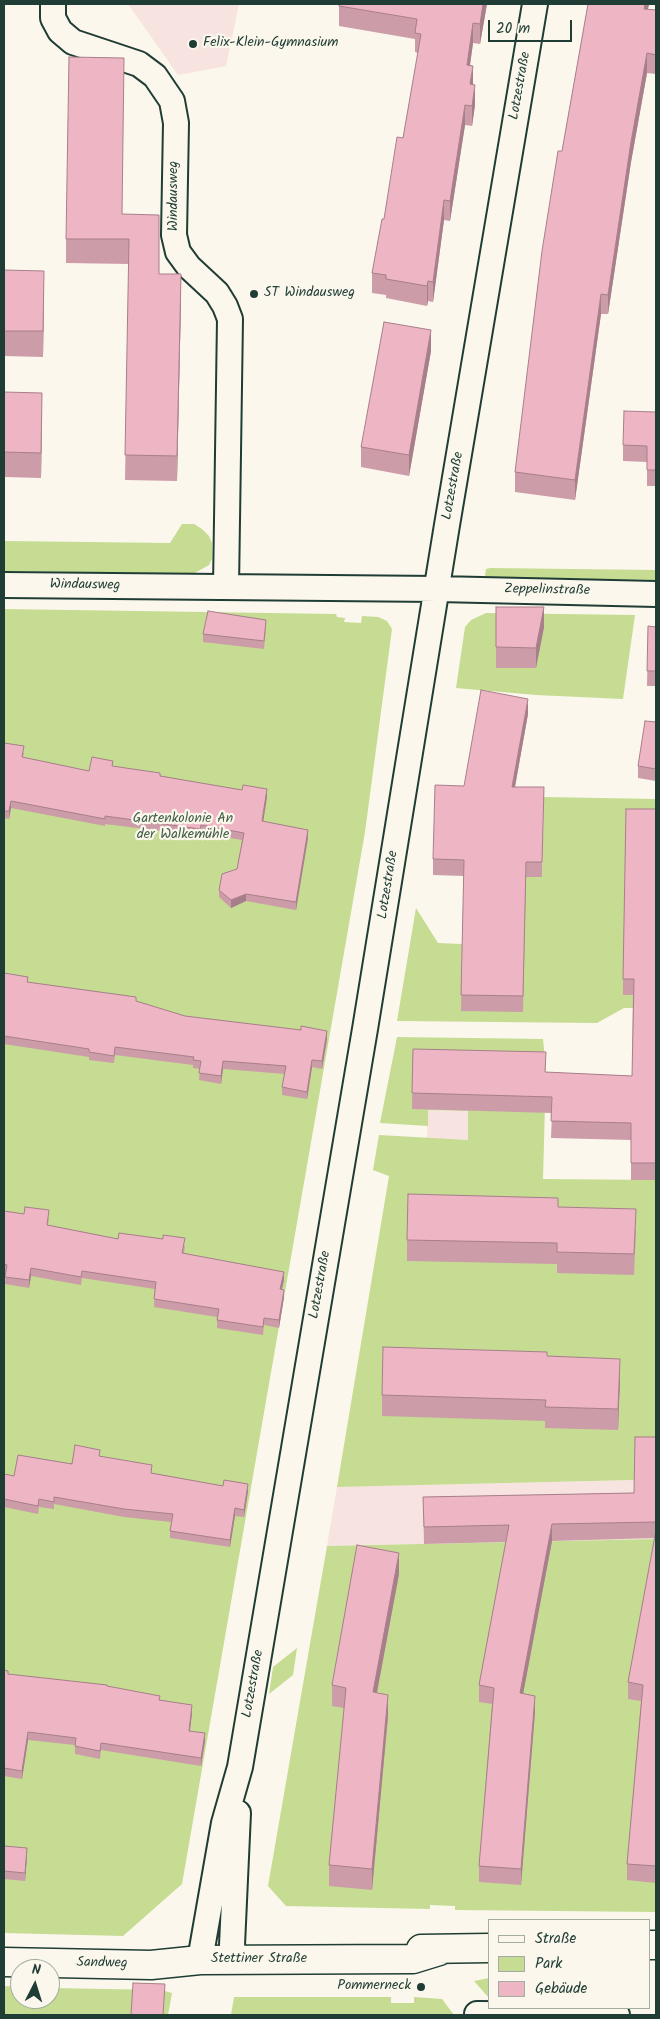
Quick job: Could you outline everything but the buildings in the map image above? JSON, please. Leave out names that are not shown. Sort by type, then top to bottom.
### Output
[{"type":"street","name":"Windausweg","points":[[53,4],[53,18],[60,31],[73,42],[139,64],[155,76],[172,101],[176,123],[174,235],[178,252],[189,267],[217,293],[230,319],[226,587]]},
{"type":"street","name":"Lotzestraße","points":[[200,1960],[224,1824],[240,1767],[535,4]]},
{"type":"street","name":"Windausweg","points":[[4,585],[438,589]]},
{"type":"street","name":"Zeppelinstraße","points":[[438,589],[656,594]]},
{"type":"street","name":"Lotzestraße","points":[[234,1952],[240,1767]]},
{"type":"street","name":"Stettiner Straße","points":[[200,1960],[234,1952],[413,1958],[439,1950],[488,1948]]},
{"type":"street","name":"Sandweg","points":[[4,1962],[151,1965],[200,1960]]},
{"type":"street","points":[[476,2014],[617,2015]]},
{"type":"shaded area","name":"Felix-Klein-Gymnasium","points":[[128,4],[239,4],[226,66],[178,75]]},
{"type":"shaded area","points":[[428,1110],[469,1111],[468,1140],[427,1139]]},
{"type":"shaded area","points":[[634,1480],[656,1539],[327,1546],[337,1487]]},
{"type":"green space","points":[[182,524],[194,524],[202,529],[209,536],[212,543],[212,559],[209,565],[193,574],[4,571],[4,541],[170,543]]},
{"type":"green space","points":[[486,569],[656,570],[656,580],[495,578],[485,576]]},
{"type":"green space","name":"Gartenkolonie An der Walkemühle","points":[[4,609],[336,614],[337,617],[345,618],[344,622],[361,623],[362,616],[378,617],[387,621],[392,629],[365,832],[182,1884],[123,1936],[4,1933]]},
{"type":"green space","points":[[486,613],[635,615],[623,699],[536,695],[456,688],[465,627],[471,620]]},
{"type":"green space","points":[[544,797],[656,799],[656,1008],[624,1008],[597,1023],[397,1021],[416,908],[438,943],[462,944],[526,877],[542,877]]},
{"type":"green space","points":[[397,1037],[543,1039],[546,1069],[543,1179],[656,1180],[656,1454],[634,1480],[337,1487],[389,1176],[373,1170],[379,1135],[468,1140],[468,1111],[428,1110],[428,1126],[380,1123]]},
{"type":"green space","points":[[656,1539],[656,1912],[455,1910],[455,1906],[430,1905],[430,1909],[286,1906],[268,1886],[327,1546]]},
{"type":"green space","points":[[297,1648],[293,1675],[269,1694],[273,1667]]},
{"type":"green space","points":[[488,1978],[488,1997],[474,1981]]},
{"type":"green space","points":[[4,1986],[10,1986],[10,2009],[60,2009],[60,1988],[161,1990],[172,1993],[168,2015],[4,2015]]},
{"type":"green space","points":[[234,1997],[391,1997],[391,2003],[414,2003],[414,1997],[442,1999],[454,2015],[231,2015]]},
{"type":"place","name":"Felix-Klein-Gymnasium","points":[[193,44]]},
{"type":"place","name":"ST Windausweg","points":[[254,294]]},
{"type":"place","name":"Pommerneck","points":[[421,1987]]}]
